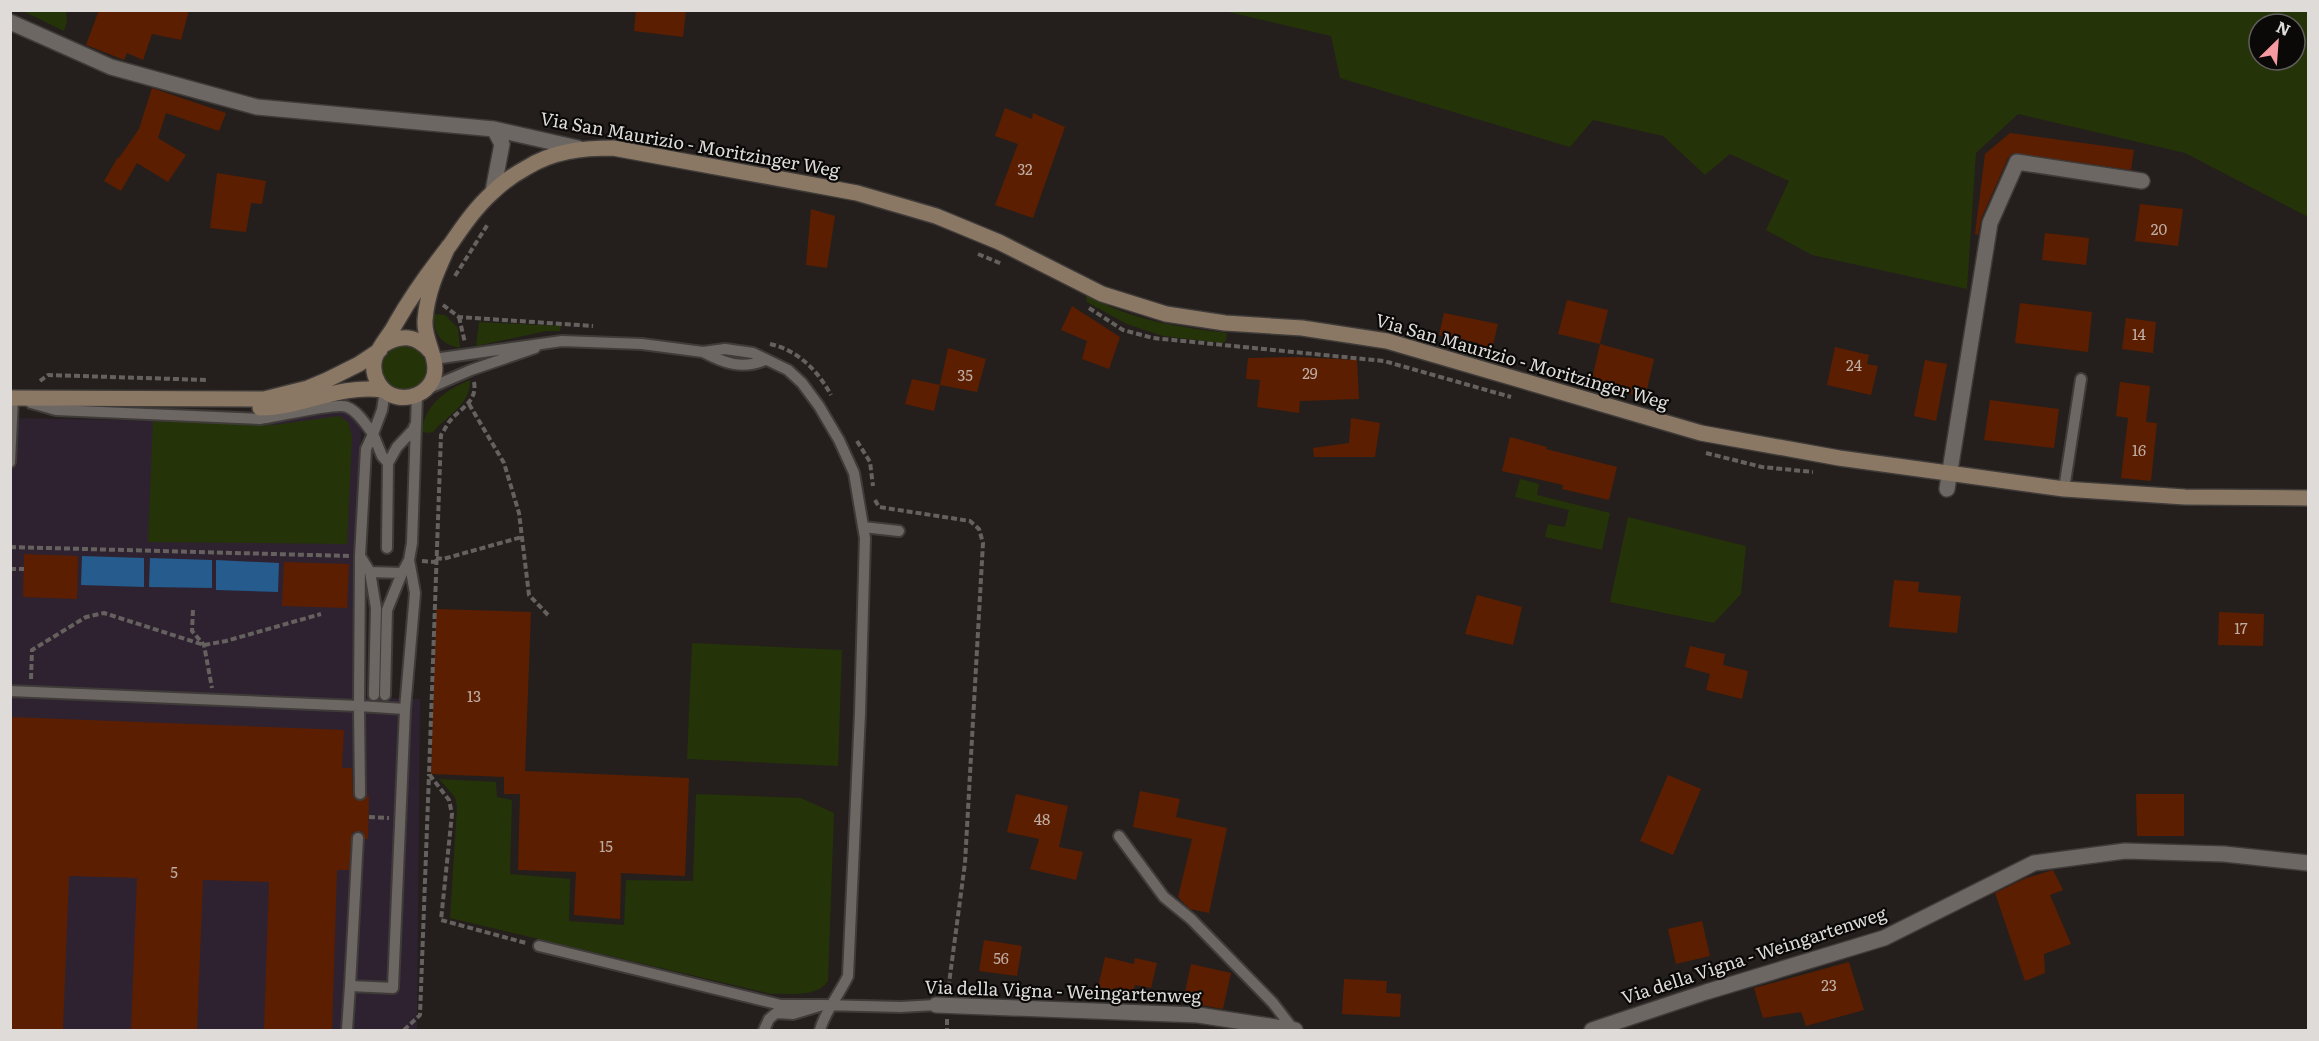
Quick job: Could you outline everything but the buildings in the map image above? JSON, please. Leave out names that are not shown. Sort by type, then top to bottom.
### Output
[{"type":"main road","points":[[448,247],[431,284],[434,301],[425,321],[434,375],[421,393],[405,398],[393,396],[384,390],[375,375],[374,366],[381,348],[421,282],[475,210],[493,191],[525,168],[546,157],[578,148]]},
{"type":"main road","name":"Via San Maurizio - Moritzinger Weg","points":[[578,148],[613,148],[857,193],[936,216],[999,242],[1102,294],[1166,314],[1225,323],[1302,328],[1387,340],[1701,433],[1763,446],[1948,481],[2185,497],[2308,498]]},
{"type":"main road","points":[[12,398],[264,399],[298,391],[327,380],[359,364],[394,338],[414,339],[432,355]]},
{"type":"main road","points":[[12,398],[31,403],[257,409],[285,406],[325,395],[360,389],[384,390]]},
{"type":"street","name":"Via San Maurizio - Moritzinger Weg","points":[[10,22],[111,66],[257,107],[494,129],[578,148]]},
{"type":"street","points":[[493,191],[502,144],[494,129]]},
{"type":"street","points":[[1948,481],[1990,223],[2018,162],[2142,181]]},
{"type":"street","name":"Via della Vigna - Weingartenweg","points":[[1592,1030],[1706,992],[1884,938],[2034,863],[2125,851],[2224,854],[2308,862]]},
{"type":"street","name":"Via della Vigna - Weingartenweg","points":[[941,1005],[1198,1015],[1294,1030]]},
{"type":"lane","points":[[432,355],[468,354],[562,341],[642,344],[703,352],[725,349],[753,353],[788,370],[802,383],[840,440],[854,473],[864,538],[860,713],[848,976],[836,1001],[807,1012],[776,1013],[764,1030]]},
{"type":"lane","points":[[360,556],[370,572],[376,608],[380,695],[387,610],[409,560],[412,543],[417,417],[421,393],[471,370],[547,343]]},
{"type":"lane","points":[[2064,489],[2081,379]]},
{"type":"lane","points":[[360,794],[360,556],[366,449],[382,410],[384,390]]},
{"type":"lane","points":[[10,462],[12,398]]},
{"type":"lane","points":[[31,403],[56,410],[260,419],[340,405],[354,412],[373,434],[379,450],[388,463]]},
{"type":"lane","points":[[387,548],[388,463],[397,447],[413,430],[417,417]]},
{"type":"lane","points":[[863,527],[899,531]]},
{"type":"lane","points":[[350,986],[393,988],[405,709],[415,593],[409,560]]},
{"type":"lane","points":[[370,572],[402,573]]},
{"type":"lane","points":[[10,691],[405,709]]},
{"type":"lane","name":"Via della Vigna - Weingartenweg","points":[[1119,836],[1164,897],[1199,927],[1273,1003],[1294,1030]]},
{"type":"lane","points":[[348,1030],[358,838]]},
{"type":"lane","name":"Via della Vigna - Weingartenweg","points":[[539,946],[781,1005],[902,1007],[941,1005]]},
{"type":"lane","points":[[820,1030],[827,1005]]},
{"type":"path","points":[[453,279],[491,220]]},
{"type":"path","points":[[971,250],[1004,265]]},
{"type":"path","points":[[434,301],[444,305]]},
{"type":"path","points":[[434,301],[444,305],[459,317],[600,326]]},
{"type":"path","points":[[1087,307],[1124,330],[1153,338],[1384,361],[1512,397]]},
{"type":"path","points":[[459,317],[468,354]]},
{"type":"path","points":[[762,342],[783,347],[808,363],[825,384],[836,405]]},
{"type":"path","points":[[404,1030],[420,1015],[441,435],[449,422],[469,404],[475,388],[471,370]]},
{"type":"path","points":[[32,381],[42,381],[48,375],[213,380]]},
{"type":"path","points":[[469,404],[504,464],[519,513],[529,596],[548,615]]},
{"type":"path","points":[[853,434],[870,462],[875,501],[879,507],[970,521],[979,529],[983,543],[965,863],[941,1005],[947,1030]]},
{"type":"path","points":[[1705,453],[1762,467],[1817,473]]},
{"type":"path","points":[[429,561],[522,537]]},
{"type":"path","points":[[10,547],[360,556]]},
{"type":"path","points":[[10,569],[24,569]]},
{"type":"path","points":[[192,610],[192,631],[204,645],[214,700]]},
{"type":"path","points":[[30,692],[32,650],[86,617],[104,613],[204,645],[321,614]]},
{"type":"path","points":[[429,774],[449,800],[452,814],[441,920],[539,946]]},
{"type":"shaded area","points":[[337,409],[350,411],[359,421],[361,431],[354,697],[420,699],[417,1030],[11,1030],[11,418],[271,423]]},
{"type":"green space","points":[[23,11],[66,11],[67,22],[64,31]]},
{"type":"green space","points":[[1224,11],[2308,11],[2308,217],[2185,153],[2018,114],[1976,153],[1967,289],[1812,255],[1766,230],[1789,181],[1730,154],[1705,175],[1663,136],[1593,120],[1570,147],[1340,78],[1331,36]]},
{"type":"green space","points":[[1086,295],[1120,311],[1155,321],[1227,333],[1226,341],[1223,343],[1163,336],[1127,324],[1087,302]]},
{"type":"green space","points":[[434,314],[445,315],[458,328],[460,348],[443,341],[435,327]]},
{"type":"green space","points":[[479,322],[561,326],[560,331],[546,331],[476,346]]},
{"type":"green space","points":[[404,346],[419,353],[426,368],[419,383],[404,390],[389,383],[382,368],[389,353]]},
{"type":"green space","points":[[470,380],[467,396],[457,409],[433,432],[422,431],[427,413],[438,399],[453,388]]},
{"type":"green space","points":[[339,416],[348,422],[352,436],[347,544],[148,542],[153,421],[273,425]]},
{"type":"green space","points":[[1520,479],[1539,484],[1537,495],[1610,513],[1602,550],[1545,537],[1548,524],[1565,527],[1569,510],[1515,497]]},
{"type":"green space","points":[[1628,517],[1746,546],[1741,594],[1714,623],[1610,602]]},
{"type":"green space","points":[[692,643],[842,650],[838,766],[687,759]]},
{"type":"green space","points":[[439,779],[496,782],[497,797],[512,800],[510,874],[570,879],[569,921],[624,925],[626,880],[693,881],[696,794],[801,798],[834,813],[828,981],[817,990],[810,992],[771,994],[450,918],[457,807],[455,797]]},
{"type":"water","points":[[82,556],[144,558],[144,587],[81,585]]},
{"type":"water","points":[[150,558],[212,560],[212,588],[149,587]]},
{"type":"water","points":[[216,560],[279,563],[278,592],[216,590]]}]
